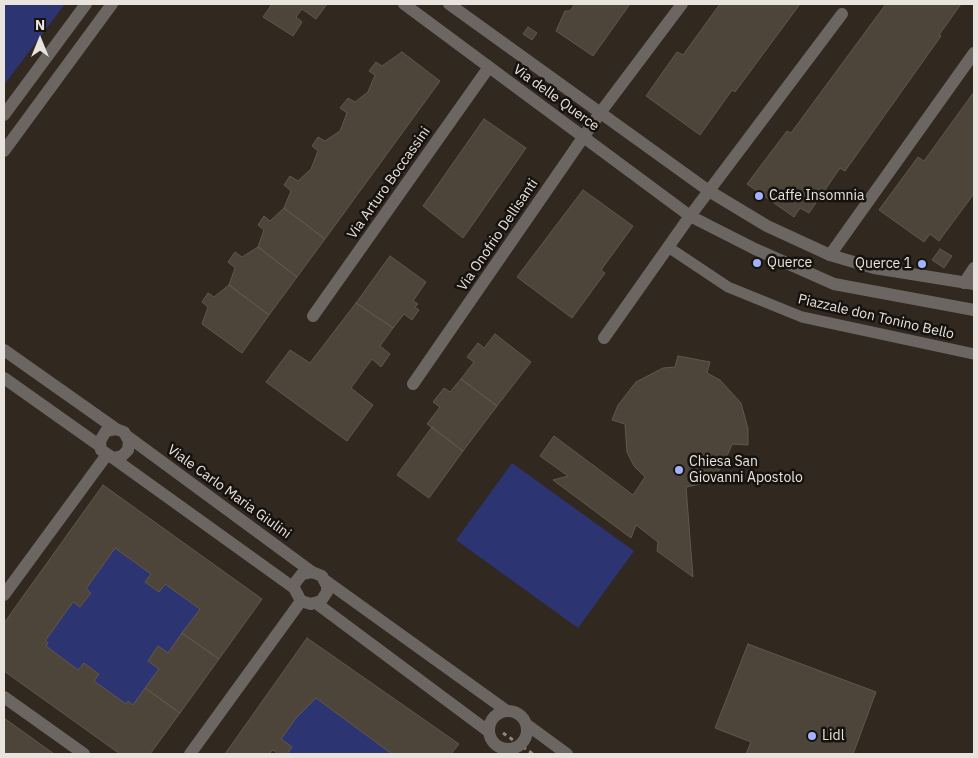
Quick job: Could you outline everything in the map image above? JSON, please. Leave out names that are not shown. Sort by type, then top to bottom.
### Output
[{"type":"street","points":[[4,115],[86,4]]},
{"type":"street","points":[[4,151],[112,4]]},
{"type":"street","name":"Via delle Querce","points":[[404,4],[690,216],[755,249],[834,284],[974,310]]},
{"type":"street","name":"Via delle Querce","points":[[448,4],[604,108],[709,190],[766,226],[830,255],[874,268],[969,284],[974,268]]},
{"type":"street","name":"Via delle Querce","points":[[604,108],[682,4]]},
{"type":"street","points":[[604,338],[709,190],[842,14]]},
{"type":"street","points":[[830,255],[974,53]]},
{"type":"street","name":"Via Arturo Boccassini","points":[[313,316],[489,67]]},
{"type":"street","name":"Via Onofrio Dellisanti","points":[[413,384],[604,108]]},
{"type":"street","points":[[4,350],[128,436],[128,450],[122,456],[106,453]]},
{"type":"street","points":[[4,378],[294,588],[302,601],[316,604],[488,731],[494,750],[519,751],[526,736],[526,724]]},
{"type":"street","points":[[4,595],[106,453],[103,434],[116,429]]},
{"type":"street","name":"Viale Carlo Maria Giulini","points":[[128,436],[312,572]]},
{"type":"street","points":[[294,588],[295,583],[302,574],[318,573],[326,581],[507,711],[519,714],[526,724],[567,754]]},
{"type":"street","points":[[316,604],[327,592],[326,581]]},
{"type":"street","points":[[190,754],[302,601]]},
{"type":"street","points":[[4,697],[84,754]]},
{"type":"street","points":[[488,731],[495,716],[507,711]]},
{"type":"lane","name":"Piazzale don Tonino Bello","points":[[668,247],[728,287],[802,317],[974,354]]},
{"type":"shaded area","points":[[4,4],[65,4],[4,85]]},
{"type":"shaded area","points":[[512,463],[634,551],[578,628],[456,540]]},
{"type":"shaded area","points":[[115,548],[151,574],[145,582],[159,592],[165,584],[200,609],[168,653],[158,647],[148,661],[159,669],[133,705],[128,701],[126,704],[94,681],[99,673],[84,663],[78,670],[46,646],[48,643],[45,641],[73,602],[81,607],[91,593],[86,589]]},
{"type":"shaded area","points":[[316,698],[392,754],[287,754],[292,747],[281,739],[296,718]]},
{"type":"building","points":[[272,4],[327,4],[316,19],[302,9],[296,17],[302,22],[293,36],[263,17]]},
{"type":"building","points":[[575,4],[630,4],[593,56],[556,31],[565,11],[570,11]]},
{"type":"building","points":[[720,4],[800,4],[735,92],[732,90],[700,135],[646,96],[677,52],[683,55]]},
{"type":"building","points":[[886,4],[961,4],[939,35],[941,36],[845,171],[840,168],[809,213],[800,208],[794,217],[747,184],[787,131],[791,133]]},
{"type":"building","points":[[528,27],[537,33],[532,40],[523,34]]},
{"type":"building","points":[[402,52],[440,81],[325,239],[284,208],[291,191],[284,185],[290,176],[298,181],[311,169],[318,151],[312,146],[318,137],[325,141],[340,131],[347,113],[340,108],[348,98],[355,102],[368,92],[375,75],[369,71],[376,62],[382,66]]},
{"type":"building","points":[[974,92],[974,196],[939,241],[930,234],[924,242],[879,210],[918,157],[924,161]]},
{"type":"building","points":[[484,119],[526,148],[463,238],[423,206]]},
{"type":"building","points":[[583,190],[633,226],[601,270],[605,273],[572,318],[517,277]]},
{"type":"building","points":[[284,208],[325,239],[297,277],[258,247],[264,230],[258,225],[264,216],[270,221]]},
{"type":"building","points":[[258,247],[297,277],[269,315],[229,285],[235,268],[228,262],[235,252],[242,257]]},
{"type":"building","points":[[940,249],[952,256],[944,268],[932,260]]},
{"type":"building","points":[[390,256],[426,282],[413,301],[418,304],[415,307],[419,310],[412,320],[404,314],[393,328],[356,303]]},
{"type":"building","points":[[229,285],[269,315],[242,353],[202,324],[208,307],[202,302],[208,293],[214,297]]},
{"type":"building","points":[[356,303],[393,328],[380,346],[390,354],[381,367],[372,359],[351,388],[373,405],[347,441],[266,382],[290,350],[310,363]]},
{"type":"building","points":[[495,334],[531,362],[497,406],[461,379],[474,362],[467,357],[478,343],[484,348]]},
{"type":"building","name":"Chiesa San Giovanni Apostolo","points":[[678,356],[710,362],[707,373],[720,380],[741,403],[748,429],[748,445],[732,444],[723,466],[716,474],[701,484],[686,487],[693,577],[657,551],[658,542],[636,525],[631,538],[553,480],[568,476],[540,456],[554,436],[633,495],[645,477],[634,466],[627,452],[625,424],[612,420],[618,405],[636,382],[663,368],[675,367]]},
{"type":"building","points":[[461,379],[497,406],[463,451],[427,424],[440,407],[433,402],[444,388],[450,392]]},
{"type":"building","points":[[432,427],[463,451],[429,498],[397,475]]},
{"type":"building","points":[[103,485],[262,599],[219,659],[182,633],[200,609],[165,584],[159,592],[145,582],[151,574],[115,548],[86,589],[91,593],[80,607],[73,602],[45,641],[48,643],[46,646],[78,670],[84,663],[99,674],[94,681],[126,704],[128,701],[133,705],[145,688],[180,713],[150,754],[120,754],[4,671],[4,623]]},
{"type":"building","points":[[182,633],[219,659],[180,713],[145,688],[159,669],[148,661],[158,646],[168,653]]},
{"type":"building","points":[[307,638],[459,744],[451,754],[392,754],[316,698],[296,718],[281,739],[292,747],[287,754],[278,754],[273,750],[269,754],[225,754]]},
{"type":"building","points":[[748,644],[876,692],[853,754],[746,754],[751,742],[715,728]]},
{"type":"building","points":[[4,718],[54,754],[4,754]]},
{"type":"place","name":"Caffe Insomnia","points":[[759,196]]},
{"type":"place","name":"Querce","points":[[757,263]]},
{"type":"place","name":"Querce 1","points":[[922,264]]},
{"type":"place","name":"Chiesa San Giovanni Apostolo","points":[[679,470]]},
{"type":"place","name":"Lidl","points":[[812,736]]}]
